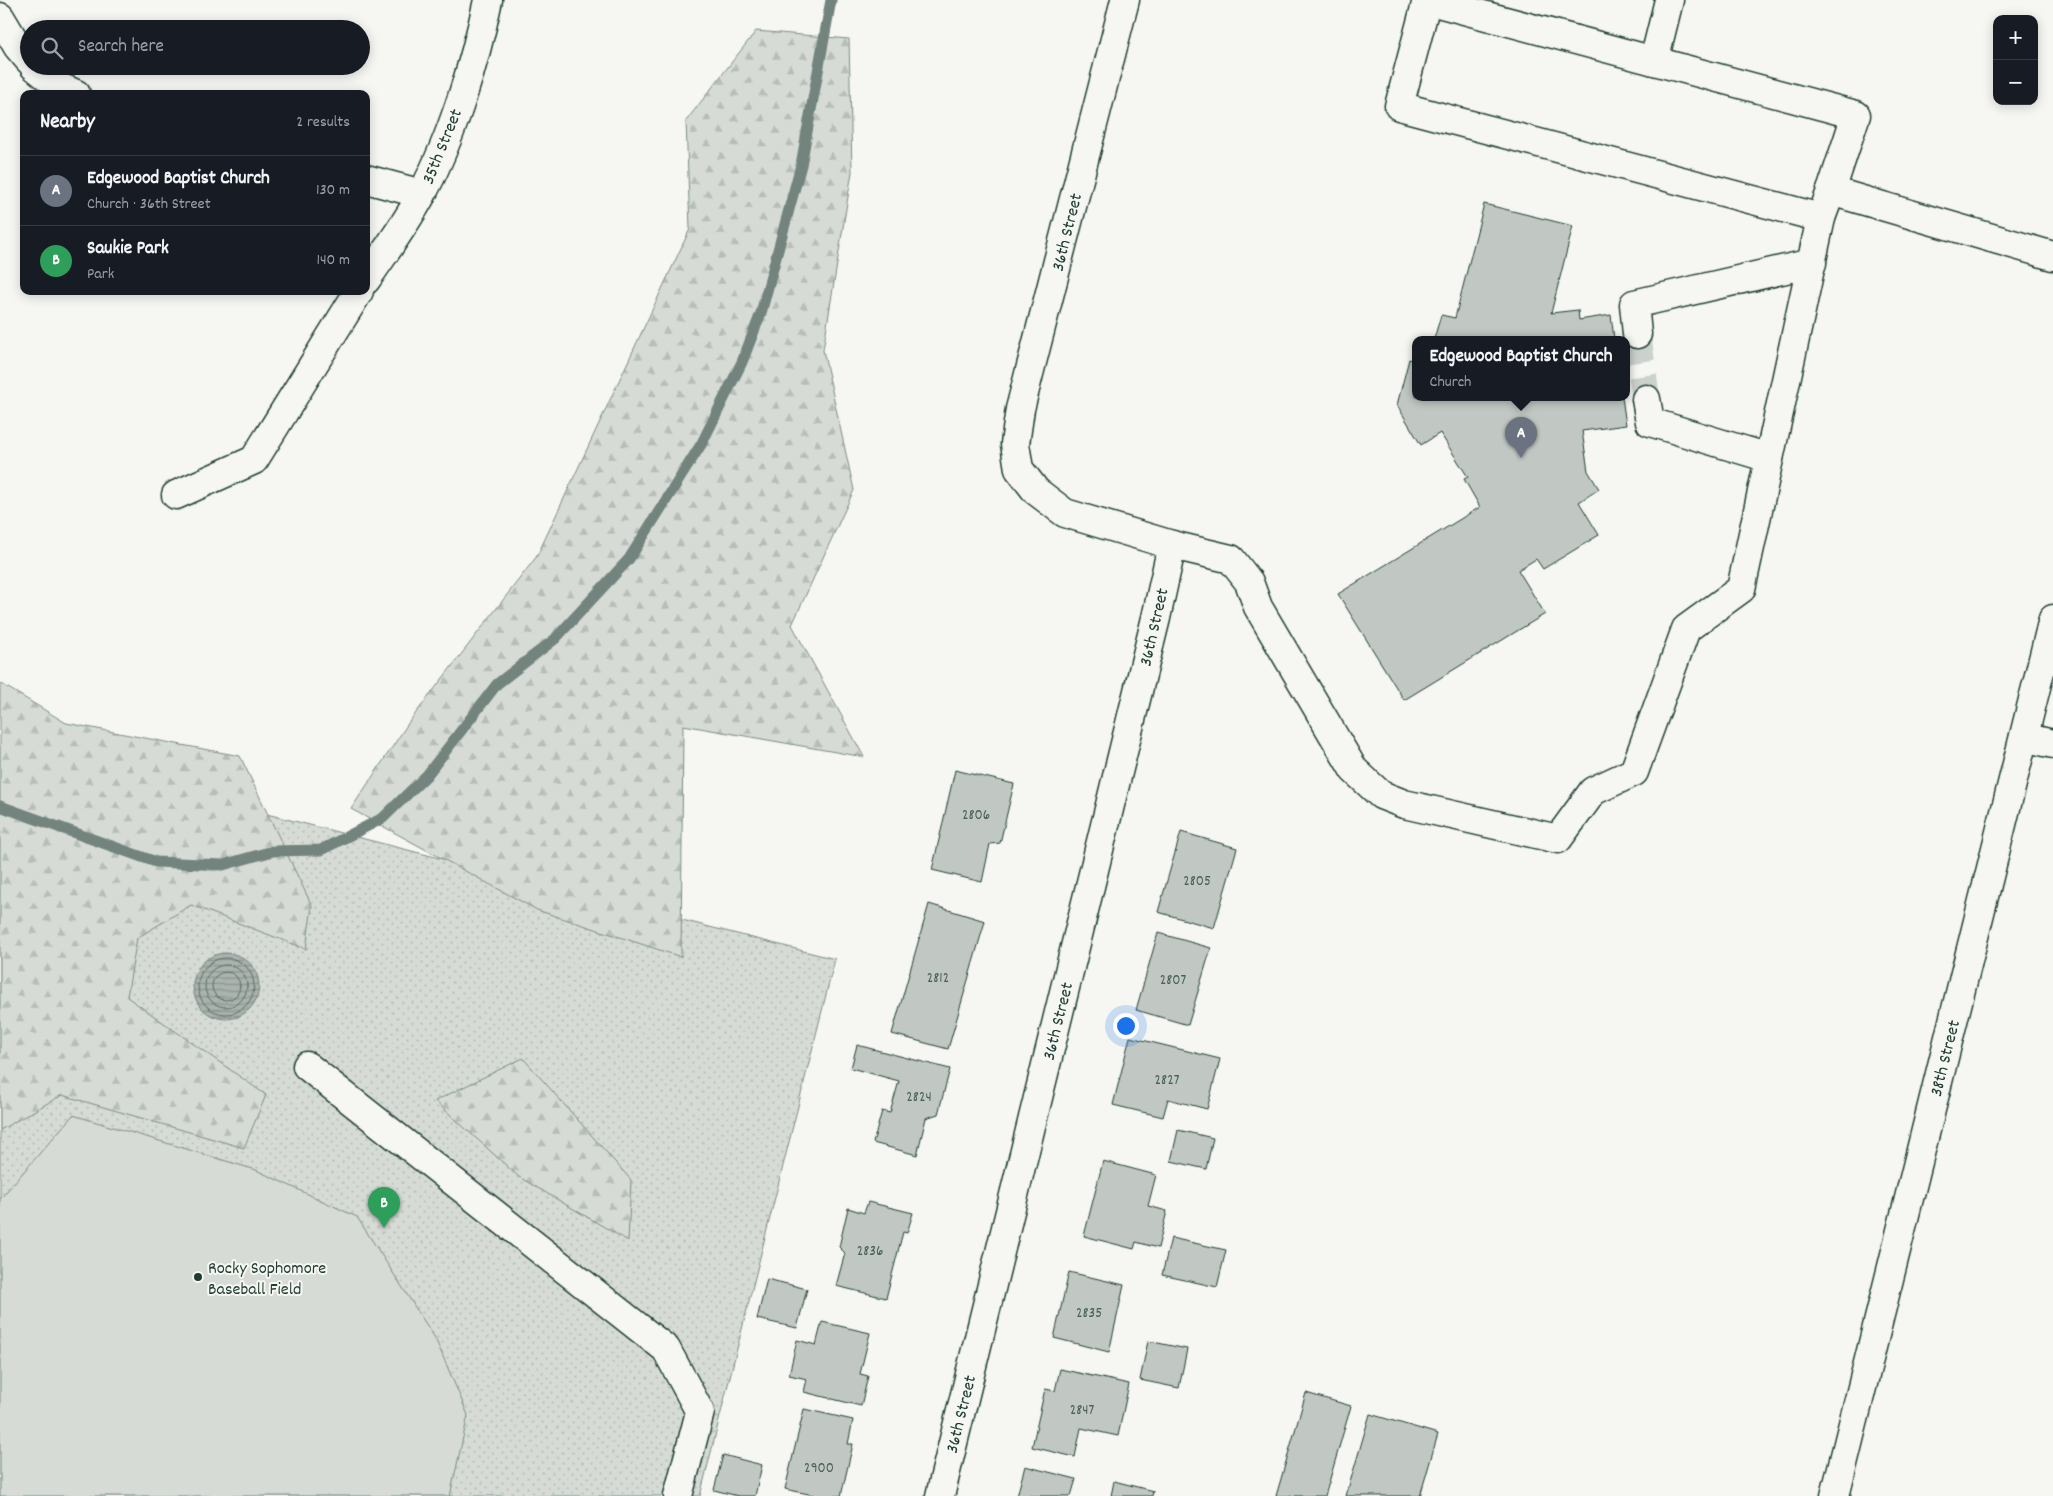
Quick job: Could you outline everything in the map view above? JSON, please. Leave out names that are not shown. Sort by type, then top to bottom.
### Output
[{"type":"street","name":"35th Street","points":[[370,274],[422,194],[447,138],[488,0]]},
{"type":"street","name":"36th Street","points":[[1125,0],[1020,409],[1015,444],[1020,469],[1036,491],[1065,513],[1172,545],[1231,559],[1249,582],[1258,607],[1354,770],[1381,795],[1404,804],[1558,839],[1593,791],[1634,772],[1686,629],[1741,589],[1770,458]]},
{"type":"street","points":[[1646,399],[1650,422],[1770,458],[1821,218],[1856,115],[1427,0],[1399,106],[1821,218]]},
{"type":"street","points":[[1654,61],[1669,0]]},
{"type":"street","points":[[0,17],[20,49]]},
{"type":"street","points":[[45,75],[67,90]]},
{"type":"street","points":[[370,180],[422,194]]},
{"type":"street","points":[[1831,191],[2053,256]]},
{"type":"street","points":[[1637,334],[1634,304],[1812,263]]},
{"type":"street","points":[[176,495],[254,460],[357,295]]},
{"type":"street","name":"36th Street","points":[[940,1496],[1156,618],[1172,545]]},
{"type":"street","name":"38th Street","points":[[1835,1496],[2053,619]]},
{"type":"street","points":[[2024,737],[2053,744]]},
{"type":"street","points":[[307,1066],[666,1349],[700,1412],[678,1496]]},
{"type":"green space","points":[[756,31],[849,39],[852,172],[823,350],[854,490],[792,625],[864,757],[683,725],[681,957],[537,910],[351,809],[409,722],[537,556],[690,229],[686,121]]},
{"type":"green space","points":[[0,683],[66,723],[240,756],[312,906],[306,949],[191,905],[137,938],[127,997],[266,1095],[244,1148],[62,1095],[0,1130]]},
{"type":"green space","points":[[0,746],[835,959],[700,1496],[0,1496]]},
{"type":"green space","points":[[523,1058],[631,1180],[628,1241],[519,1177],[435,1101]]},
{"type":"green space","name":"Rocky Sophomore Baseball Field","points":[[73,1115],[256,1170],[357,1217],[435,1338],[468,1415],[450,1496],[0,1496],[0,1199]]},
{"type":"water","points":[[226,953],[239,956],[249,963],[256,973],[259,986],[256,999],[249,1009],[239,1016],[226,1019],[213,1016],[203,1009],[196,999],[193,986],[196,973],[203,963],[213,956]]},
{"type":"building","points":[[1484,204],[1573,226],[1551,313],[1578,310],[1579,320],[1611,315],[1614,336],[1435,336],[1441,315],[1455,318]]},
{"type":"building","points":[[1409,359],[1412,360],[1412,401],[1623,401],[1626,425],[1582,431],[1588,471],[1599,489],[1579,502],[1599,535],[1543,569],[1536,559],[1518,570],[1545,614],[1404,700],[1338,594],[1480,507],[1464,479],[1468,477],[1440,433],[1421,445],[1397,405]]},
{"type":"building","points":[[955,770],[1014,784],[1000,843],[990,844],[982,882],[932,870]]},
{"type":"building","points":[[1181,832],[1237,848],[1214,928],[1158,912]]},
{"type":"building","points":[[929,904],[985,921],[948,1049],[892,1034]]},
{"type":"building","points":[[1158,933],[1211,948],[1188,1025],[1136,1010]]},
{"type":"building","points":[[1130,1037],[1220,1059],[1207,1109],[1168,1099],[1163,1117],[1113,1105]]},
{"type":"building","points":[[857,1045],[950,1069],[938,1114],[926,1118],[917,1155],[873,1143],[882,1111],[890,1113],[899,1081],[851,1068]]},
{"type":"building","points":[[1178,1130],[1213,1138],[1206,1169],[1171,1161]]},
{"type":"building","points":[[1103,1161],[1156,1175],[1148,1206],[1167,1211],[1158,1248],[1136,1242],[1134,1249],[1084,1236]]},
{"type":"building","points":[[868,1202],[913,1213],[907,1233],[903,1232],[886,1298],[836,1286],[845,1253],[839,1247],[848,1208],[864,1213]]},
{"type":"building","points":[[1171,1238],[1226,1250],[1217,1287],[1162,1275]]},
{"type":"building","points":[[1069,1272],[1124,1285],[1109,1352],[1054,1338]]},
{"type":"building","points":[[767,1279],[807,1289],[797,1328],[757,1319]]},
{"type":"building","points":[[822,1322],[870,1333],[860,1374],[868,1376],[861,1406],[804,1392],[807,1379],[789,1375],[797,1340],[816,1345]]},
{"type":"building","points":[[1148,1341],[1187,1349],[1179,1388],[1140,1380]]},
{"type":"building","points":[[1060,1369],[1129,1384],[1118,1436],[1081,1428],[1075,1457],[1032,1447],[1045,1389],[1055,1391]]},
{"type":"building","points":[[1306,1393],[1351,1406],[1325,1496],[1276,1496]]},
{"type":"building","points":[[804,1409],[853,1420],[848,1444],[853,1444],[841,1496],[818,1496],[785,1489]]},
{"type":"building","points":[[1370,1414],[1438,1434],[1420,1496],[1346,1496]]},
{"type":"building","points":[[723,1455],[762,1465],[755,1496],[738,1496],[714,1490]]},
{"type":"building","points":[[1025,1466],[1076,1479],[1071,1496],[1017,1496]]},
{"type":"building","points":[[1114,1481],[1153,1491],[1152,1496],[1111,1496]]},
{"type":"waterway","points":[[0,806],[156,862],[223,865],[273,851],[321,850],[383,818],[427,775],[497,684],[555,639],[629,559],[702,443],[742,362],[761,313],[801,165],[831,0]]},
{"type":"tunnel","points":[[1637,334],[1646,399]]},
{"type":"place","name":"Edgewood Baptist Church","points":[[1521,458]]},
{"type":"place","name":"Saukie Park","points":[[384,1228]]},
{"type":"place","name":"Rocky Sophomore Baseball Field","points":[[198,1277]]}]
